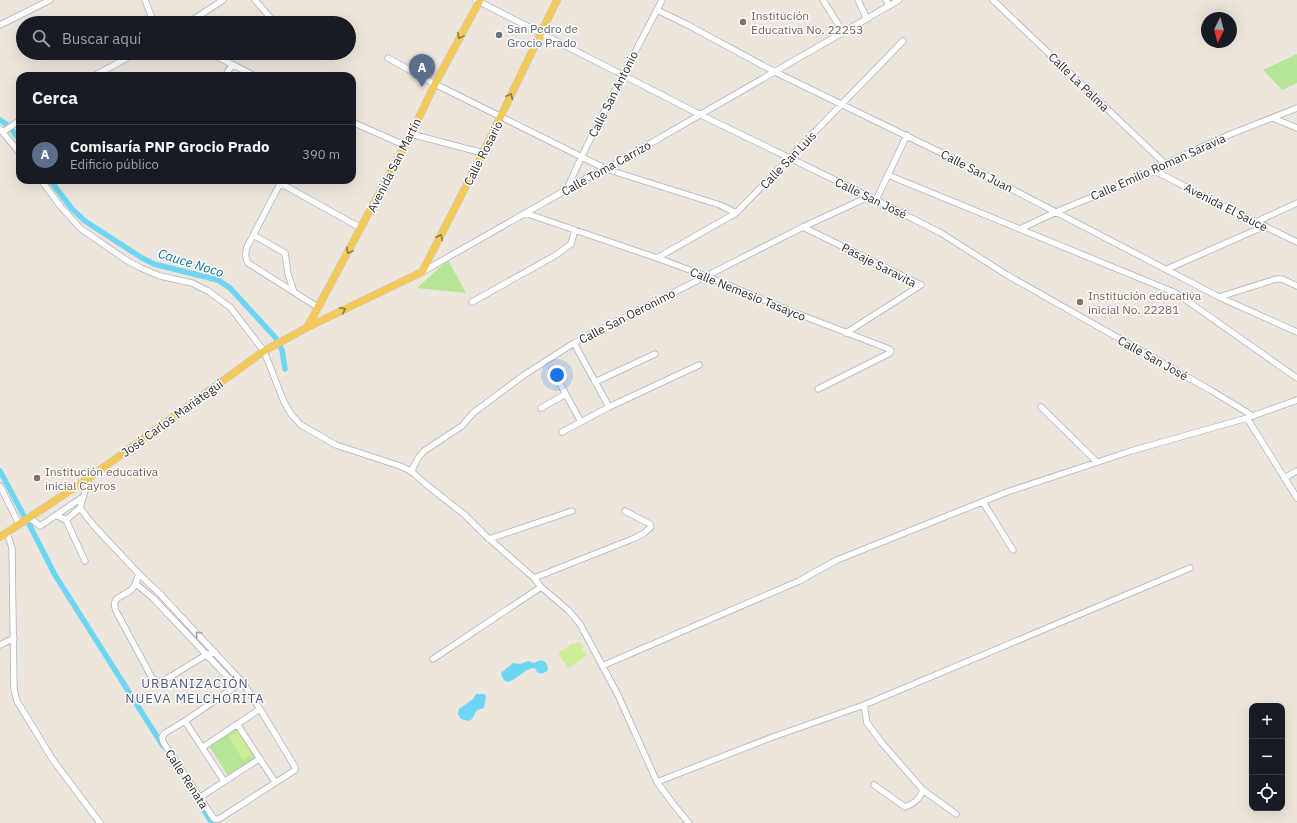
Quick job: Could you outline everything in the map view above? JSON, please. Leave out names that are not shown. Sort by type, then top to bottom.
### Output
[{"type":"main road","name":"Avenida San Martín","points":[[308,327],[411,134],[478,0]]},
{"type":"main road","name":"Calle Rosario","points":[[422,272],[483,153],[540,32],[557,0]]},
{"type":"main road","name":"Calle Toma Carrizo","points":[[279,343],[308,327],[422,272]]},
{"type":"main road","name":"José Carlos Mariátegui","points":[[3,535],[89,478],[264,351],[279,343]]},
{"type":"street","points":[[18,16],[50,0]]},
{"type":"street","points":[[145,0],[151,16]]},
{"type":"street","points":[[199,16],[223,0]]},
{"type":"street","points":[[256,0],[269,16]]},
{"type":"street","name":"Calle San José","points":[[478,0],[622,75],[941,233],[1007,275],[1212,391],[1250,417]]},
{"type":"street","name":"Calle San Antonio","points":[[567,189],[581,156],[662,0]]},
{"type":"street","points":[[822,0],[843,32]]},
{"type":"street","points":[[858,0],[867,18]]},
{"type":"street","points":[[886,0],[888,6]]},
{"type":"street","name":"Calle Toma Carrizo","points":[[422,272],[567,189],[606,169],[899,0]]},
{"type":"street","name":"Calle La Palma","points":[[993,0],[1165,164]]},
{"type":"street","name":"Calle San Juan","points":[[657,10],[775,72],[907,135],[1219,297],[1297,332]]},
{"type":"street","points":[[0,25],[16,17]]},
{"type":"street","name":"Calle San Luis","points":[[657,258],[736,213],[842,105],[902,41]]},
{"type":"street","points":[[388,58],[436,84],[501,115],[606,169],[720,205],[736,213]]},
{"type":"street","points":[[101,72],[123,60]]},
{"type":"street","points":[[223,60],[247,72]]},
{"type":"street","points":[[228,72],[232,65]]},
{"type":"street","name":"Calle Emilio Roman Saravia","points":[[1020,229],[1056,212],[1155,171],[1165,164],[1231,134],[1297,108]]},
{"type":"street","points":[[1273,118],[1297,128]]},
{"type":"street","points":[[16,122],[1,130],[16,149]]},
{"type":"street","points":[[356,124],[404,145]]},
{"type":"street","points":[[411,134],[483,153]]},
{"type":"street","points":[[876,200],[907,135]]},
{"type":"street","name":"Avenida El Sauce","points":[[1155,171],[1297,242]]},
{"type":"street","points":[[888,175],[1176,292],[1297,378]]},
{"type":"street","points":[[44,184],[61,207],[80,228],[126,260],[160,276],[192,283],[208,291],[230,307],[264,351],[284,402],[301,425],[336,445],[400,466],[411,472],[465,515],[489,539],[534,578],[541,587],[568,610],[580,624],[618,695],[657,782],[688,823]]},
{"type":"street","points":[[280,184],[245,253],[248,263],[319,308]]},
{"type":"street","points":[[284,184],[361,228]]},
{"type":"street","name":"Calle San Oeronimo","points":[[411,472],[424,450],[462,426],[473,413],[524,375],[574,343],[803,227],[868,197]]},
{"type":"street","points":[[1256,222],[1297,203]]},
{"type":"street","name":"Calle Nemesio Tasayco","points":[[525,213],[706,276],[846,333],[890,349],[890,353],[818,389]]},
{"type":"street","points":[[1167,269],[1265,226]]},
{"type":"street","name":"Pasaje Saravita","points":[[803,227],[921,285],[846,333]]},
{"type":"street","points":[[472,302],[571,244],[575,230]]},
{"type":"street","points":[[253,235],[285,253],[288,274],[294,292]]},
{"type":"street","points":[[1219,297],[1276,279],[1282,279],[1297,286]]},
{"type":"street","points":[[574,343],[609,407]]},
{"type":"street","points":[[595,382],[655,354]]},
{"type":"street","points":[[562,432],[609,407],[699,366]]},
{"type":"street","points":[[552,369],[581,422]]},
{"type":"street","points":[[541,408],[566,394]]},
{"type":"street","points":[[602,666],[799,581],[837,560],[1007,492],[1131,451],[1250,417],[1297,400]]},
{"type":"street","points":[[1041,407],[1097,462]]},
{"type":"street","points":[[1250,417],[1284,478],[1297,498]]},
{"type":"street","points":[[1284,478],[1297,471]]},
{"type":"street","points":[[66,520],[80,508],[89,478]]},
{"type":"street","points":[[0,486],[19,524]]},
{"type":"street","points":[[30,518],[40,526],[83,497]]},
{"type":"street","points":[[983,502],[1013,550]]},
{"type":"street","points":[[80,508],[94,526],[215,652],[243,684],[296,767],[295,770],[275,782],[237,724]]},
{"type":"street","points":[[489,539],[572,511]]},
{"type":"street","points":[[534,578],[635,538],[651,527],[650,524],[625,512]]},
{"type":"street","points":[[56,515],[66,520],[85,561]]},
{"type":"street","points":[[3,535],[12,548],[14,690],[17,701],[53,760],[100,823]]},
{"type":"street","points":[[657,782],[770,738],[864,704],[1190,568]]},
{"type":"street","points":[[139,574],[136,584],[132,589],[121,596],[114,605],[152,678],[159,682],[163,681],[206,655],[215,652]]},
{"type":"street","points":[[136,584],[153,598],[236,686]]},
{"type":"street","points":[[433,659],[541,587]]},
{"type":"street","points":[[0,645],[14,638]]},
{"type":"street","points":[[224,781],[185,721],[236,686],[243,684]]},
{"type":"street","points":[[864,704],[867,723],[882,743],[923,790],[956,814]]},
{"type":"street","points":[[203,747],[260,709]]},
{"type":"street","name":"Calle Renata","points":[[185,721],[165,733],[162,737],[163,742],[214,819],[220,819],[275,782]]},
{"type":"street","points":[[200,798],[260,759]]},
{"type":"street","points":[[874,785],[905,807],[917,800],[923,790]]},
{"type":"green space","points":[[1297,54],[1297,83],[1282,90],[1263,70]]},
{"type":"green space","points":[[448,260],[466,293],[417,288]]},
{"type":"green space","points":[[578,642],[584,646],[581,649],[587,655],[568,668],[558,653],[573,643],[574,645]]},
{"type":"green space","points":[[239,725],[259,756],[231,775],[227,774],[209,746]]},
{"type":"green space","points":[[241,730],[255,752],[243,760],[229,737]]},
{"type":"water","points":[[528,661],[534,663],[544,661],[547,664],[548,670],[540,674],[535,668],[524,672],[511,681],[507,682],[503,679],[501,673],[513,663],[520,664]]},
{"type":"water","points":[[476,694],[484,694],[486,696],[484,708],[477,710],[472,719],[468,721],[461,719],[458,714],[459,709],[473,699]]},
{"type":"waterway","name":"Cauce Noco","points":[[0,120],[6,124]]},
{"type":"waterway","name":"Cauce Noco","points":[[11,129],[16,135]]},
{"type":"waterway","name":"Cauce Noco","points":[[53,184],[72,209],[85,221],[142,258],[154,264],[218,280],[230,288],[275,337],[282,350],[285,369]]},
{"type":"waterway","points":[[0,471],[24,516]]},
{"type":"waterway","points":[[29,524],[55,575],[163,746]]},
{"type":"waterway","points":[[186,782],[212,823]]},
{"type":"place","name":"Institución Educativa No. 22253","points":[[743,22]]},
{"type":"place","name":"San Pedro de Grocio Prado","points":[[499,35]]},
{"type":"place","name":"Comisaría PNP Grocio Prado","points":[[422,87]]},
{"type":"place","name":"Institución educativa inicial No. 22281","points":[[1080,302]]},
{"type":"place","name":"Institución educativa inicial Cayros","points":[[37,478]]},
{"type":"district","name":"URBANIZACIÓN NUEVA MELCHORITA","points":[[195,690]]}]
